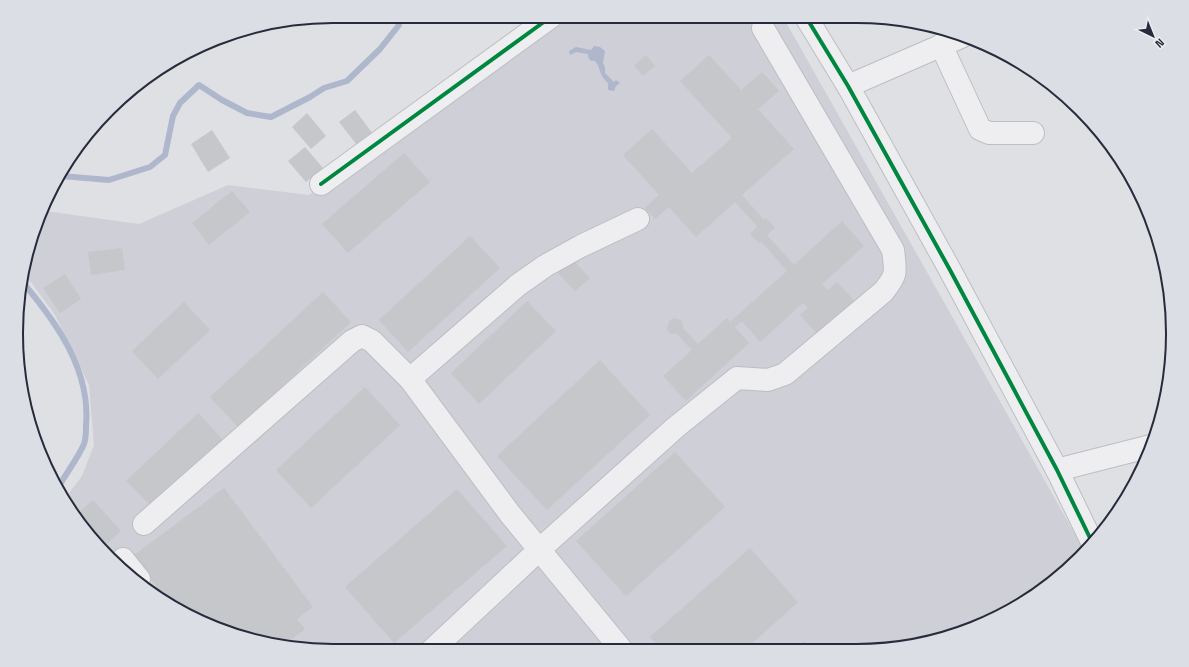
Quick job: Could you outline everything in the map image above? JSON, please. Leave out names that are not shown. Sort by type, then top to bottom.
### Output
[{"type":"street","points":[[321,184],[542,23]]},
{"type":"street","points":[[810,23],[848,86],[950,270],[1057,470],[1090,537]]},
{"type":"street","points":[[438,644],[539,550],[676,427],[737,378],[768,380],[785,374],[883,292],[894,278],[895,264],[893,250],[763,28]]},
{"type":"street","points":[[848,86],[955,39]]},
{"type":"street","points":[[941,45],[980,129],[989,133],[1033,133]]},
{"type":"street","points":[[410,379],[524,281],[545,266],[581,246],[638,219]]},
{"type":"street","points":[[144,524],[352,341],[362,336],[372,340],[410,379],[510,514],[617,644]]},
{"type":"street","points":[[1057,470],[1144,448]]},
{"type":"street","points":[[123,559],[130,568]]},
{"type":"shaded area","points":[[555,23],[786,23],[1082,546],[1045,580],[1028,592],[993,612],[955,628],[916,638],[876,643],[334,644],[273,638],[234,628],[196,612],[161,592],[129,567],[87,523],[68,494],[82,476],[94,445],[89,385],[55,315],[28,279],[39,234],[48,211],[139,224],[228,185],[309,195]]},
{"type":"water","points":[[594,46],[600,47],[605,51],[603,63],[605,73],[614,82],[616,80],[620,83],[616,86],[614,91],[608,90],[608,83],[601,74],[595,61],[591,61],[588,54],[576,52],[570,55],[569,51],[576,47],[591,50]]},
{"type":"building","points":[[646,55],[655,66],[643,76],[634,66]]},
{"type":"building","points":[[709,55],[741,90],[762,72],[779,91],[758,109],[794,149],[742,195],[764,220],[766,218],[775,228],[767,235],[794,265],[842,221],[864,246],[822,284],[828,290],[837,282],[858,305],[821,338],[800,315],[808,308],[803,303],[760,342],[742,321],[735,327],[749,343],[686,401],[663,376],[692,350],[676,333],[672,334],[668,332],[667,328],[670,320],[674,318],[681,320],[683,328],[698,344],[727,318],[730,322],[787,271],[761,241],[759,243],[750,234],[757,226],[735,202],[696,237],[669,207],[655,219],[645,208],[659,195],[623,155],[652,129],[692,173],[732,138],[680,81]]},
{"type":"building","points":[[355,110],[373,134],[357,145],[339,122]]},
{"type":"building","points":[[307,113],[326,136],[311,149],[292,127]]},
{"type":"building","points":[[212,130],[230,158],[208,172],[191,144]]},
{"type":"building","points":[[305,147],[323,168],[306,182],[288,161]]},
{"type":"building","points":[[404,153],[430,182],[348,253],[322,224]]},
{"type":"building","points":[[232,191],[250,212],[209,245],[192,223]]},
{"type":"building","points":[[470,236],[500,268],[408,352],[379,320]]},
{"type":"building","points":[[122,248],[125,270],[91,275],[88,252]]},
{"type":"building","points":[[572,259],[590,278],[575,291],[558,273]]},
{"type":"building","points":[[65,274],[81,299],[60,313],[43,288]]},
{"type":"building","points":[[323,292],[351,322],[238,427],[210,397]]},
{"type":"building","points":[[527,301],[556,331],[479,404],[451,373]]},
{"type":"building","points":[[184,302],[210,330],[158,379],[132,351]]},
{"type":"building","points":[[600,360],[650,415],[547,510],[497,456]]},
{"type":"building","points":[[365,387],[400,425],[311,508],[276,470]]},
{"type":"building","points":[[198,413],[223,440],[152,507],[126,481]]},
{"type":"building","points":[[675,452],[725,507],[626,596],[576,541]]},
{"type":"building","points":[[224,488],[313,607],[297,619],[305,629],[292,639],[294,641],[273,638],[234,628],[196,612],[160,591],[133,556]]},
{"type":"building","points":[[457,489],[507,546],[394,643],[345,587]]},
{"type":"building","points":[[93,500],[121,531],[106,544],[79,512]]},
{"type":"building","points":[[750,548],[798,602],[752,644],[656,644],[650,637]]},
{"type":"waterway","points":[[66,176],[109,180],[150,167],[165,155],[173,116],[180,103],[199,85],[222,100],[247,113],[271,117],[324,88],[347,81],[380,49],[399,25],[399,23]]},
{"type":"waterway","points":[[27,288],[48,315],[69,349],[83,386],[86,406],[85,442],[61,482]]},
{"type":"cycle path","points":[[321,184],[542,23]]},
{"type":"cycle path","points":[[810,23],[848,86],[950,270],[1057,470],[1090,537]]}]
